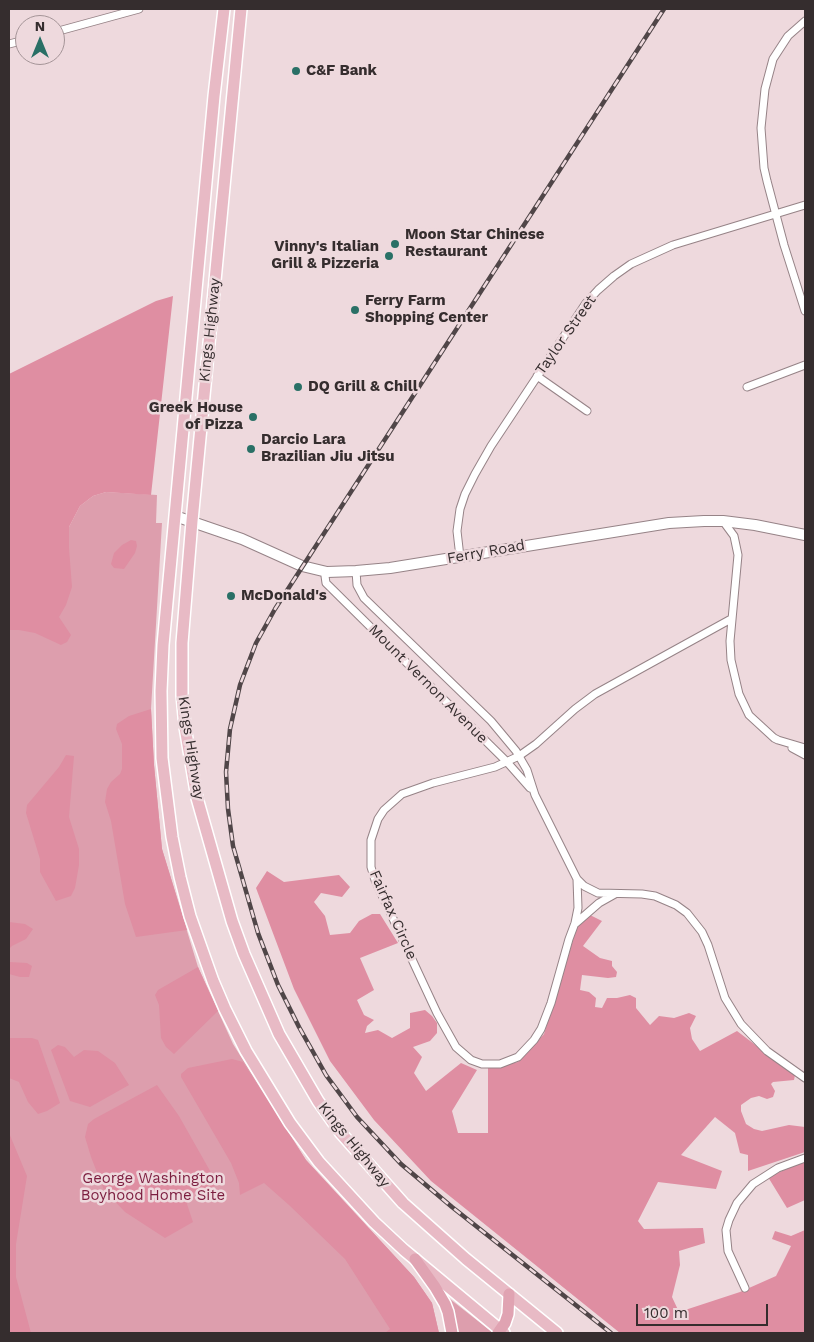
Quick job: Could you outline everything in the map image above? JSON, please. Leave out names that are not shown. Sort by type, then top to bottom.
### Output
[{"type":"highway","points":[[414,1258],[436,1287],[445,1304],[452,1333]]},
{"type":"highway","points":[[501,1332],[508,1314],[510,1294]]},
{"type":"main road","name":"Kings Highway","points":[[224,9],[214,96],[163,645],[162,758],[172,837],[190,916],[213,981],[246,1051],[290,1123],[319,1162],[374,1222],[501,1332]]},
{"type":"main road","name":"Kings Highway","points":[[241,9],[192,521],[182,653],[182,695],[185,727],[205,830],[232,921],[260,995],[297,1068],[340,1132],[403,1203],[557,1333]]},
{"type":"main road","name":"Ferry Road","points":[[175,516],[242,539],[302,566],[327,572],[356,572],[390,568],[642,526],[704,521],[755,525],[805,535]]},
{"type":"street","points":[[65,29],[139,9]]},
{"type":"street","points":[[805,21],[792,32],[778,49],[768,72],[762,110],[764,168],[775,214],[805,311]]},
{"type":"street","name":"Taylor Street","points":[[460,557],[458,526],[464,494],[491,446],[586,303],[614,276],[647,256],[673,245],[805,205]]},
{"type":"street","points":[[747,387],[805,365]]},
{"type":"street","points":[[538,376],[587,411]]},
{"type":"street","points":[[723,521],[734,536],[738,555],[731,619],[731,660],[739,694],[749,715],[761,727],[778,740],[805,755]]},
{"type":"street","name":"Mount Vernon Avenue","points":[[327,572],[325,576],[326,583],[507,762],[535,795]]},
{"type":"street","name":"Mount Vernon Avenue","points":[[356,572],[357,585],[364,598],[491,721],[520,756],[535,795],[577,879]]},
{"type":"street","name":"Fairfax Circle","points":[[577,879],[578,908],[575,923],[551,1003],[541,1029],[518,1058],[500,1064],[482,1064],[471,1060],[456,1047],[437,1013],[375,880],[371,867],[371,840],[378,819],[392,801],[402,794],[433,783],[495,767],[520,756],[595,694],[731,619]]},
{"type":"street","points":[[778,740],[805,748]]},
{"type":"street","points":[[577,879],[584,886],[598,892],[655,896],[676,905],[686,913],[702,932],[725,998],[741,1024],[767,1051],[805,1078]]},
{"type":"street","points":[[575,923],[599,903],[616,894]]},
{"type":"street","points":[[745,1288],[728,1251],[726,1235],[729,1220],[737,1203],[753,1184],[778,1168],[805,1158]]},
{"type":"green space","points":[[173,296],[151,495],[106,492],[93,496],[80,506],[69,527],[72,587],[66,605],[59,617],[71,635],[67,642],[61,645],[35,633],[9,630],[9,374],[156,301]]},
{"type":"green space","name":"George Washington Boyhood Home Site","points":[[106,492],[157,495],[156,523],[162,523],[151,709],[154,765],[162,849],[198,967],[233,1044],[306,1160],[414,1277],[432,1303],[439,1333],[9,1333],[9,586],[69,548],[69,527],[80,506],[93,496]]},
{"type":"green space","points":[[131,540],[136,541],[135,553],[124,569],[114,568],[111,564],[114,553]]},
{"type":"green space","points":[[151,709],[162,849],[187,930],[136,937],[125,904],[111,821],[105,802],[107,789],[122,769],[122,744],[116,729],[117,724],[129,716]]},
{"type":"green space","points":[[66,755],[74,756],[69,817],[79,849],[79,865],[75,888],[71,896],[56,901],[40,872],[40,859],[26,813],[27,805],[59,767]]},
{"type":"green space","points":[[267,871],[284,882],[339,875],[350,887],[342,897],[321,893],[314,902],[325,916],[330,935],[350,933],[359,921],[372,914],[380,914],[398,943],[360,958],[374,990],[357,1000],[364,1015],[374,1020],[367,1026],[365,1033],[378,1030],[392,1038],[410,1028],[410,1013],[425,1010],[432,1016],[437,1023],[437,1033],[430,1041],[413,1047],[422,1057],[414,1073],[426,1091],[461,1063],[477,1070],[452,1111],[458,1133],[488,1133],[488,1068],[518,1062],[544,1034],[577,927],[588,914],[602,921],[583,946],[600,958],[612,961],[612,966],[617,972],[616,977],[608,978],[582,975],[580,990],[589,992],[596,998],[595,1007],[602,1008],[607,998],[630,995],[636,998],[636,1008],[650,1025],[659,1016],[674,1018],[689,1013],[696,1016],[690,1028],[692,1039],[700,1051],[737,1031],[795,1075],[794,1080],[773,1082],[771,1084],[775,1091],[773,1097],[767,1099],[759,1096],[751,1098],[741,1105],[741,1111],[746,1124],[762,1131],[789,1125],[805,1127],[805,1152],[748,1171],[748,1155],[740,1153],[735,1133],[715,1117],[681,1155],[722,1171],[716,1189],[658,1182],[638,1221],[644,1229],[703,1228],[705,1243],[679,1251],[680,1265],[672,1297],[679,1312],[740,1292],[776,1276],[791,1246],[772,1239],[775,1231],[791,1236],[805,1230],[805,1333],[620,1333],[431,1181],[374,1120],[330,1061],[294,989],[256,888]]},
{"type":"green space","points":[[9,922],[25,924],[33,929],[26,939],[9,949]]},
{"type":"green space","points":[[9,962],[27,963],[32,966],[29,977],[9,974]]},
{"type":"green space","points":[[198,967],[218,1011],[174,1054],[166,1047],[161,1038],[159,1005],[155,995],[158,990]]},
{"type":"green space","points":[[9,1038],[32,1038],[38,1040],[60,1103],[38,1114],[28,1102],[19,1082],[9,1078]]},
{"type":"green space","points":[[58,1045],[65,1047],[74,1057],[84,1050],[98,1051],[115,1063],[129,1085],[90,1107],[70,1101],[51,1050]]},
{"type":"green space","points":[[232,1059],[243,1062],[306,1160],[414,1277],[432,1303],[439,1333],[385,1333],[390,1329],[345,1259],[289,1205],[264,1183],[240,1195],[239,1183],[231,1163],[181,1077],[181,1074],[188,1068]]},
{"type":"green space","points":[[157,1085],[179,1116],[218,1185],[190,1194],[187,1204],[193,1222],[165,1238],[125,1212],[104,1190],[85,1137],[88,1124],[94,1119]]},
{"type":"green space","points":[[9,1133],[27,1176],[16,1244],[16,1277],[31,1333],[9,1333]]},
{"type":"green space","points":[[805,1161],[805,1200],[787,1208],[768,1177]]},
{"type":"green space","points":[[450,1299],[492,1332],[458,1333]]},
{"type":"railway","points":[[611,1333],[452,1207],[401,1164],[357,1117],[326,1075],[278,985],[258,933],[233,846],[226,772],[230,729],[240,685],[256,643],[275,609],[664,9]]},
{"type":"place","name":"C&F Bank","points":[[296,71]]},
{"type":"place","name":"Moon Star Chinese Restaurant","points":[[395,244]]},
{"type":"place","name":"Vinny's Italian Grill & Pizzeria","points":[[389,256]]},
{"type":"place","name":"Ferry Farm Shopping Center","points":[[355,310]]},
{"type":"place","name":"DQ Grill & Chill","points":[[298,387]]},
{"type":"place","name":"Greek House of Pizza","points":[[253,417]]},
{"type":"place","name":"Darcio Lara Brazilian Jiu Jitsu","points":[[251,449]]},
{"type":"place","name":"McDonald's","points":[[231,596]]}]
